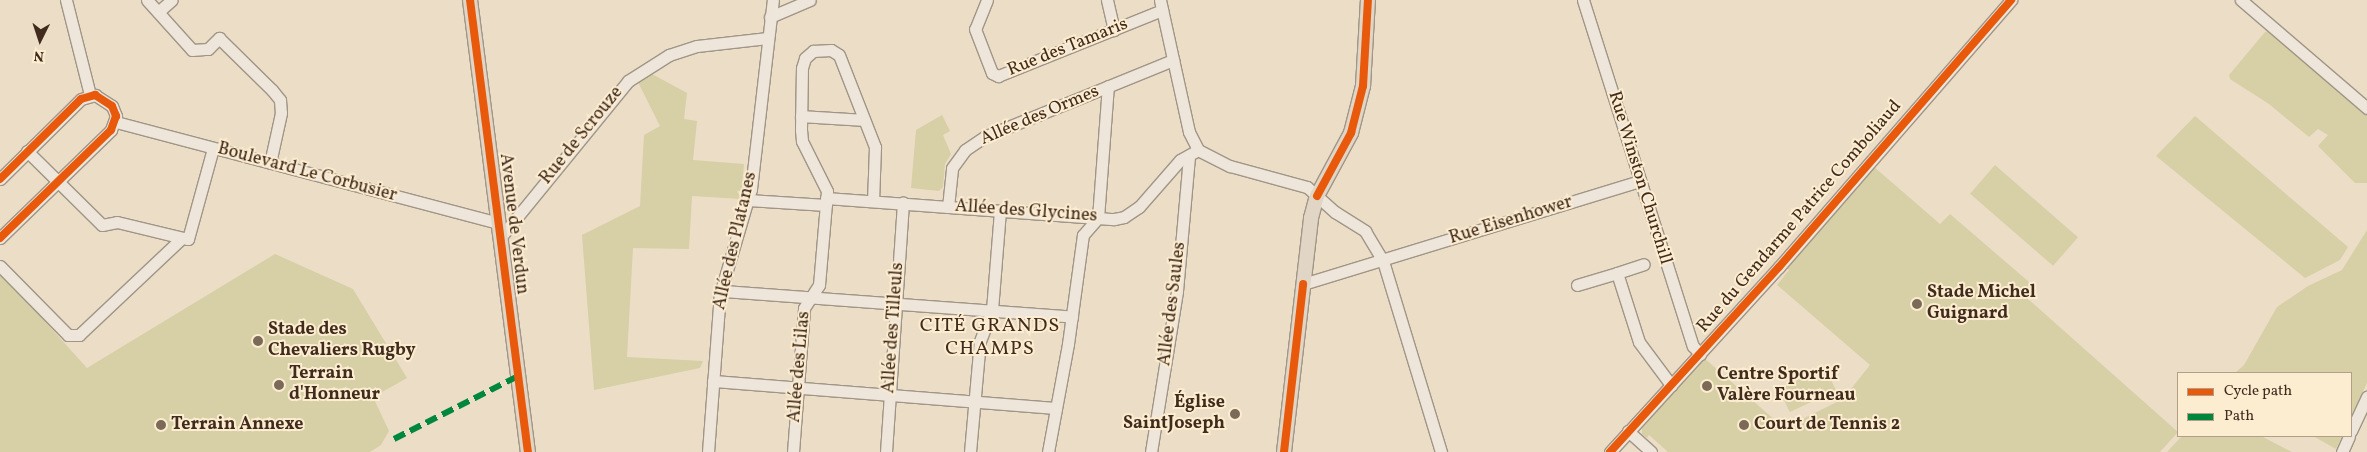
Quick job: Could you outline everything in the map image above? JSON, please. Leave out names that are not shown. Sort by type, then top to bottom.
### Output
[{"type":"main road","name":"Avenue de Verdun","points":[[470,0],[528,452]]},
{"type":"main road","points":[[1284,452],[1304,284],[1307,243],[1317,196],[1351,133],[1363,86],[1368,0]]},
{"type":"street","points":[[66,0],[90,95]]},
{"type":"street","points":[[147,0],[192,50],[208,49],[219,38],[280,100],[281,113],[270,163]]},
{"type":"street","points":[[158,12],[172,0]]},
{"type":"street","name":"Allée des Platanes","points":[[708,452],[722,291],[748,200],[773,0]]},
{"type":"street","points":[[770,17],[810,0]]},
{"type":"street","name":"Rue des Tamaris","points":[[987,0],[975,29],[992,73],[998,76],[1114,30],[1161,5]]},
{"type":"street","points":[[1108,0],[1114,30]]},
{"type":"street","name":"Rue Winston Churchill","points":[[1583,0],[1693,346],[1700,354]]},
{"type":"street","name":"Rue du Gendarme Patrice Comboliaud","points":[[1610,452],[1700,354],[2011,0]]},
{"type":"street","points":[[2241,0],[2367,108]]},
{"type":"street","points":[[1161,5],[1194,153],[1230,166],[1307,187],[1364,231],[1383,261],[1441,452]]},
{"type":"street","name":"Rue de Scrouze","points":[[500,238],[628,80],[669,55],[697,46],[768,38]]},
{"type":"street","name":"Allée des Lilas","points":[[793,452],[804,308],[814,297],[819,285],[826,201],[824,181],[802,141],[801,116],[805,58],[823,48],[839,55],[864,120]]},
{"type":"street","name":"Allée des Ormes","points":[[948,207],[952,168],[965,150],[986,136],[1174,60]]},
{"type":"street","points":[[1048,452],[1072,316],[1083,235],[1098,218],[1108,86]]},
{"type":"street","points":[[0,179],[80,98],[90,95],[109,101],[116,116],[116,122],[0,238]]},
{"type":"street","points":[[801,116],[864,120],[875,149],[873,201]]},
{"type":"street","name":"Boulevard Le Corbusier","points":[[116,122],[498,223]]},
{"type":"street","points":[[28,151],[102,225],[117,222],[188,239],[213,148]]},
{"type":"street","name":"Allée des Glycines","points":[[748,200],[873,201],[1098,218],[1124,217],[1139,208],[1180,160],[1194,153]]},
{"type":"street","name":"Allée des Saules","points":[[1151,452],[1177,291],[1194,153]]},
{"type":"street","name":"Rue Eisenhower","points":[[1304,284],[1640,181]]},
{"type":"street","name":"Allée des Tilleuls","points":[[886,452],[903,203]]},
{"type":"street","points":[[970,452],[980,341],[992,310],[1000,211]]},
{"type":"street","points":[[0,266],[68,335],[79,335],[182,238]]},
{"type":"street","points":[[1577,285],[1644,264]]},
{"type":"street","points":[[1617,273],[1639,342],[1672,385]]},
{"type":"street","points":[[722,291],[1072,316]]},
{"type":"street","points":[[714,381],[1056,408]]},
{"type":"street","points":[[2352,429],[2367,396]]},
{"type":"street","points":[[1628,432],[1651,452]]},
{"type":"street","points":[[2342,452],[2349,437]]},
{"type":"shaded area","points":[[2271,30],[2367,114],[2367,183],[2355,183],[2318,146],[2328,135],[2318,129],[2309,137],[2269,104],[2230,79],[2229,75],[2265,32]]},
{"type":"shaded area","points":[[652,74],[687,93],[684,119],[697,121],[693,160],[744,164],[741,199],[692,196],[689,249],[633,248],[627,357],[703,361],[700,368],[594,390],[582,235],[640,206],[644,135],[660,126],[638,82]]},
{"type":"shaded area","points":[[942,115],[950,131],[943,135],[951,154],[945,164],[943,187],[939,191],[911,188],[916,130]]},
{"type":"shaded area","points":[[2195,116],[2348,247],[2340,260],[2305,278],[2156,156]]},
{"type":"shaded area","points":[[1995,165],[2078,237],[2053,266],[1970,194]]},
{"type":"shaded area","name":"Stade Michel Guignard","points":[[1873,166],[1940,224],[1950,214],[2036,288],[2027,298],[2177,433],[2160,452],[1668,452],[1649,435],[1647,438],[1642,434],[1642,426],[1703,357],[1784,428],[1843,399],[1870,365],[1777,285],[1789,270],[1784,265]]},
{"type":"shaded area","points":[[2367,230],[2367,383],[2352,415],[2352,372],[2236,372],[2244,365],[2277,307],[2308,286],[2342,270]]},
{"type":"shaded area","name":"Stade des Chevaliers Rugby","points":[[275,254],[353,289],[407,378],[373,397],[389,431],[381,445],[370,452],[0,452],[0,272],[87,368]]},
{"type":"shaded area","points":[[1825,367],[1836,391],[1790,412],[1779,389]]},
{"type":"shaded area","points":[[2181,437],[2263,437],[2292,452],[2167,452]]},
{"type":"shaded area","points":[[2315,437],[2342,437],[2336,449]]},
{"type":"marked path","points":[[394,439],[518,376]]},
{"type":"cycle path","points":[[470,0],[528,452]]},
{"type":"cycle path","points":[[1317,196],[1351,133],[1363,86],[1368,0]]},
{"type":"cycle path","points":[[1610,452],[1779,267],[2011,0]]},
{"type":"cycle path","points":[[0,179],[81,99],[95,95],[112,106],[116,116],[111,130],[0,238]]},
{"type":"cycle path","points":[[1284,452],[1303,284]]},
{"type":"place","name":"Stade Michel Guignard","points":[[1917,304]]},
{"type":"place","name":"Stade des Chevaliers Rugby","points":[[258,341]]},
{"type":"place","name":"Terrain d'Honneur","points":[[279,385]]},
{"type":"place","name":"Centre Sportif Valère Fourneau","points":[[1707,386]]},
{"type":"place","name":"Église SaintJoseph","points":[[1235,414]]},
{"type":"place","name":"Terrain Annexe","points":[[161,425]]},
{"type":"place","name":"Court de Tennis 2","points":[[1744,425]]},
{"type":"district","name":"CITÉ GRANDS CHAMPS","points":[[990,338]]}]
